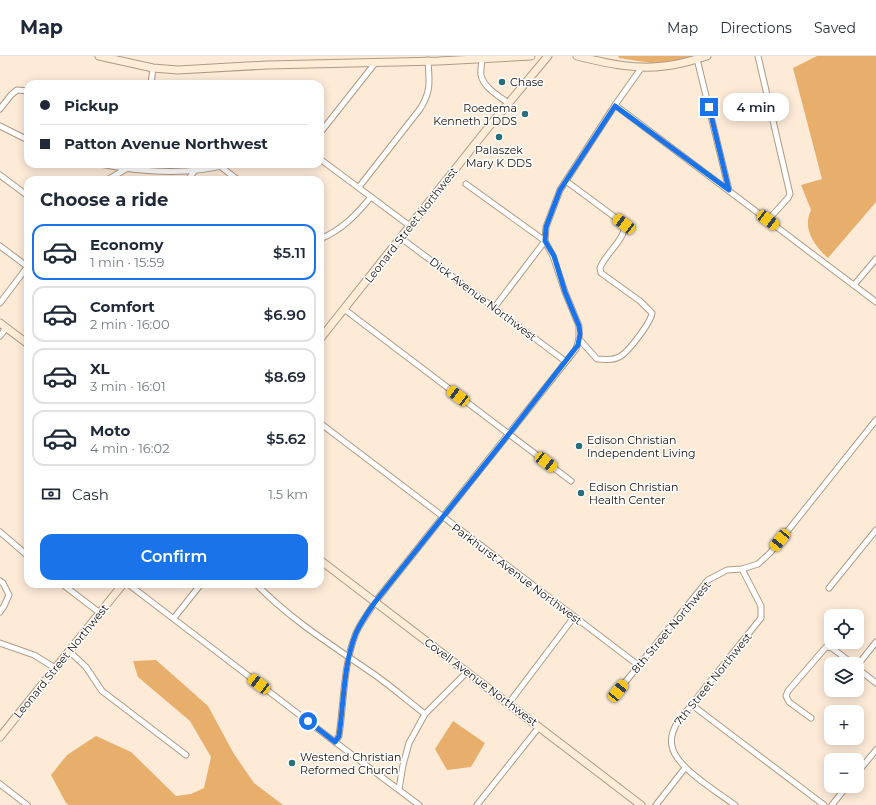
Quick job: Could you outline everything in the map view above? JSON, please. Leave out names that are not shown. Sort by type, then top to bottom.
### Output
[{"type":"main road","points":[[99,56],[153,68],[178,70],[267,65],[482,59],[531,56]]},
{"type":"main road","name":"Leonard Street Northwest","points":[[324,334],[508,103],[548,56]]},
{"type":"main road","points":[[577,56],[608,63],[642,67],[666,66],[707,56]]},
{"type":"main road","points":[[3,326],[24,341]]},
{"type":"main road","name":"Covell Avenue Northwest","points":[[324,563],[641,805]]},
{"type":"main road","name":"Leonard Street Northwest","points":[[0,737],[120,588]]},
{"type":"street","points":[[758,56],[790,194],[768,220]]},
{"type":"street","points":[[482,59],[482,80],[493,92],[508,103]]},
{"type":"street","points":[[697,59],[729,190]]},
{"type":"street","points":[[359,187],[427,98],[430,89],[428,60]]},
{"type":"street","points":[[324,128],[376,62]]},
{"type":"street","points":[[494,308],[545,241],[546,227],[556,199],[566,181],[642,67]]},
{"type":"street","points":[[152,80],[153,68]]},
{"type":"street","points":[[0,109],[17,90],[24,91]]},
{"type":"street","points":[[615,106],[729,190],[876,302]]},
{"type":"street","points":[[0,126],[24,138]]},
{"type":"street","points":[[324,162],[410,226]]},
{"type":"street","points":[[121,168],[195,170],[208,168]]},
{"type":"street","points":[[223,168],[233,176]]},
{"type":"street","points":[[115,176],[126,169]]},
{"type":"street","points":[[191,176],[195,170]]},
{"type":"street","points":[[0,175],[24,193]]},
{"type":"street","points":[[566,181],[624,224],[626,229],[607,255],[600,268],[601,273],[644,305],[652,313],[650,320],[629,347],[620,357],[615,359],[597,358],[579,339]]},
{"type":"street","points":[[335,742],[339,736],[346,670],[356,633],[375,602],[576,348],[579,339],[579,326],[565,292],[554,256],[545,241],[466,184]]},
{"type":"street","points":[[324,237],[339,230],[354,217],[371,197]]},
{"type":"street","name":"Dick Avenue Northwest","points":[[401,238],[565,361]]},
{"type":"street","points":[[0,246],[24,264]]},
{"type":"street","points":[[854,285],[876,259]]},
{"type":"street","points":[[0,303],[24,272]]},
{"type":"street","points":[[344,309],[571,482]]},
{"type":"street","points":[[0,336],[3,326]]},
{"type":"street","name":"8th Street Northwest","points":[[618,691],[708,580],[727,570],[742,569],[758,564],[770,553],[876,420]]},
{"type":"street","name":"Parkhurst Avenue Northwest","points":[[324,426],[638,665]]},
{"type":"street","points":[[829,588],[876,530]]},
{"type":"street","points":[[0,532],[24,553]]},
{"type":"street","name":"7th Street Northwest","points":[[735,805],[685,768],[675,756],[671,738],[677,722],[761,618],[761,606],[742,569]]},
{"type":"street","points":[[0,581],[3,583],[9,595],[0,612]]},
{"type":"street","points":[[67,588],[100,613]]},
{"type":"street","points":[[133,588],[419,805]]},
{"type":"street","points":[[174,618],[198,588]]},
{"type":"street","points":[[260,588],[287,614],[376,676],[425,714]]},
{"type":"street","points":[[509,703],[574,617]]},
{"type":"street","points":[[864,658],[876,642]]},
{"type":"street","points":[[0,644],[34,655],[56,668]]},
{"type":"street","points":[[810,718],[789,702],[786,696],[788,691],[826,647],[832,648],[844,657]]},
{"type":"street","points":[[69,651],[86,667],[102,691],[186,755]]},
{"type":"street","points":[[399,790],[409,743],[425,714],[467,672]]},
{"type":"street","points":[[864,673],[876,683]]},
{"type":"street","points":[[692,705],[824,805]]},
{"type":"street","points":[[477,805],[539,727]]},
{"type":"street","points":[[864,765],[876,750]]},
{"type":"street","points":[[656,805],[685,768]]},
{"type":"street","points":[[0,784],[27,805]]},
{"type":"street","points":[[832,805],[841,793]]},
{"type":"shaded area","points":[[618,56],[693,56],[673,62],[651,63],[619,58]]},
{"type":"shaded area","points":[[817,56],[876,56],[876,202],[828,258],[818,248],[809,230],[808,224],[811,210],[801,185],[822,179],[793,68]]},
{"type":"shaded area","points":[[156,660],[208,706],[234,754],[254,783],[283,805],[69,805],[66,803],[51,775],[67,755],[96,736],[131,752],[176,796],[191,794],[204,788],[211,757],[190,721],[138,677],[133,661]]},
{"type":"shaded area","points":[[453,721],[485,743],[471,767],[447,770],[435,749]]},
{"type":"place","name":"Chase","points":[[502,82]]},
{"type":"place","name":"Roedema Kenneth J DDS","points":[[525,114]]},
{"type":"place","name":"Palaszek Mary K DDS","points":[[499,137]]},
{"type":"place","name":"Edison Christian Independent Living","points":[[579,446]]},
{"type":"place","name":"Edison Christian Health Center","points":[[581,493]]},
{"type":"place","name":"Westend Christian Reformed Church","points":[[292,763]]},
{"type":"route","points":[[308,721],[335,742],[339,736],[346,670],[349,657],[356,633],[364,619],[375,602],[578,345],[580,334],[579,326],[565,292],[554,256],[545,241],[546,227],[560,190],[615,106],[729,190],[709,107]]}]
